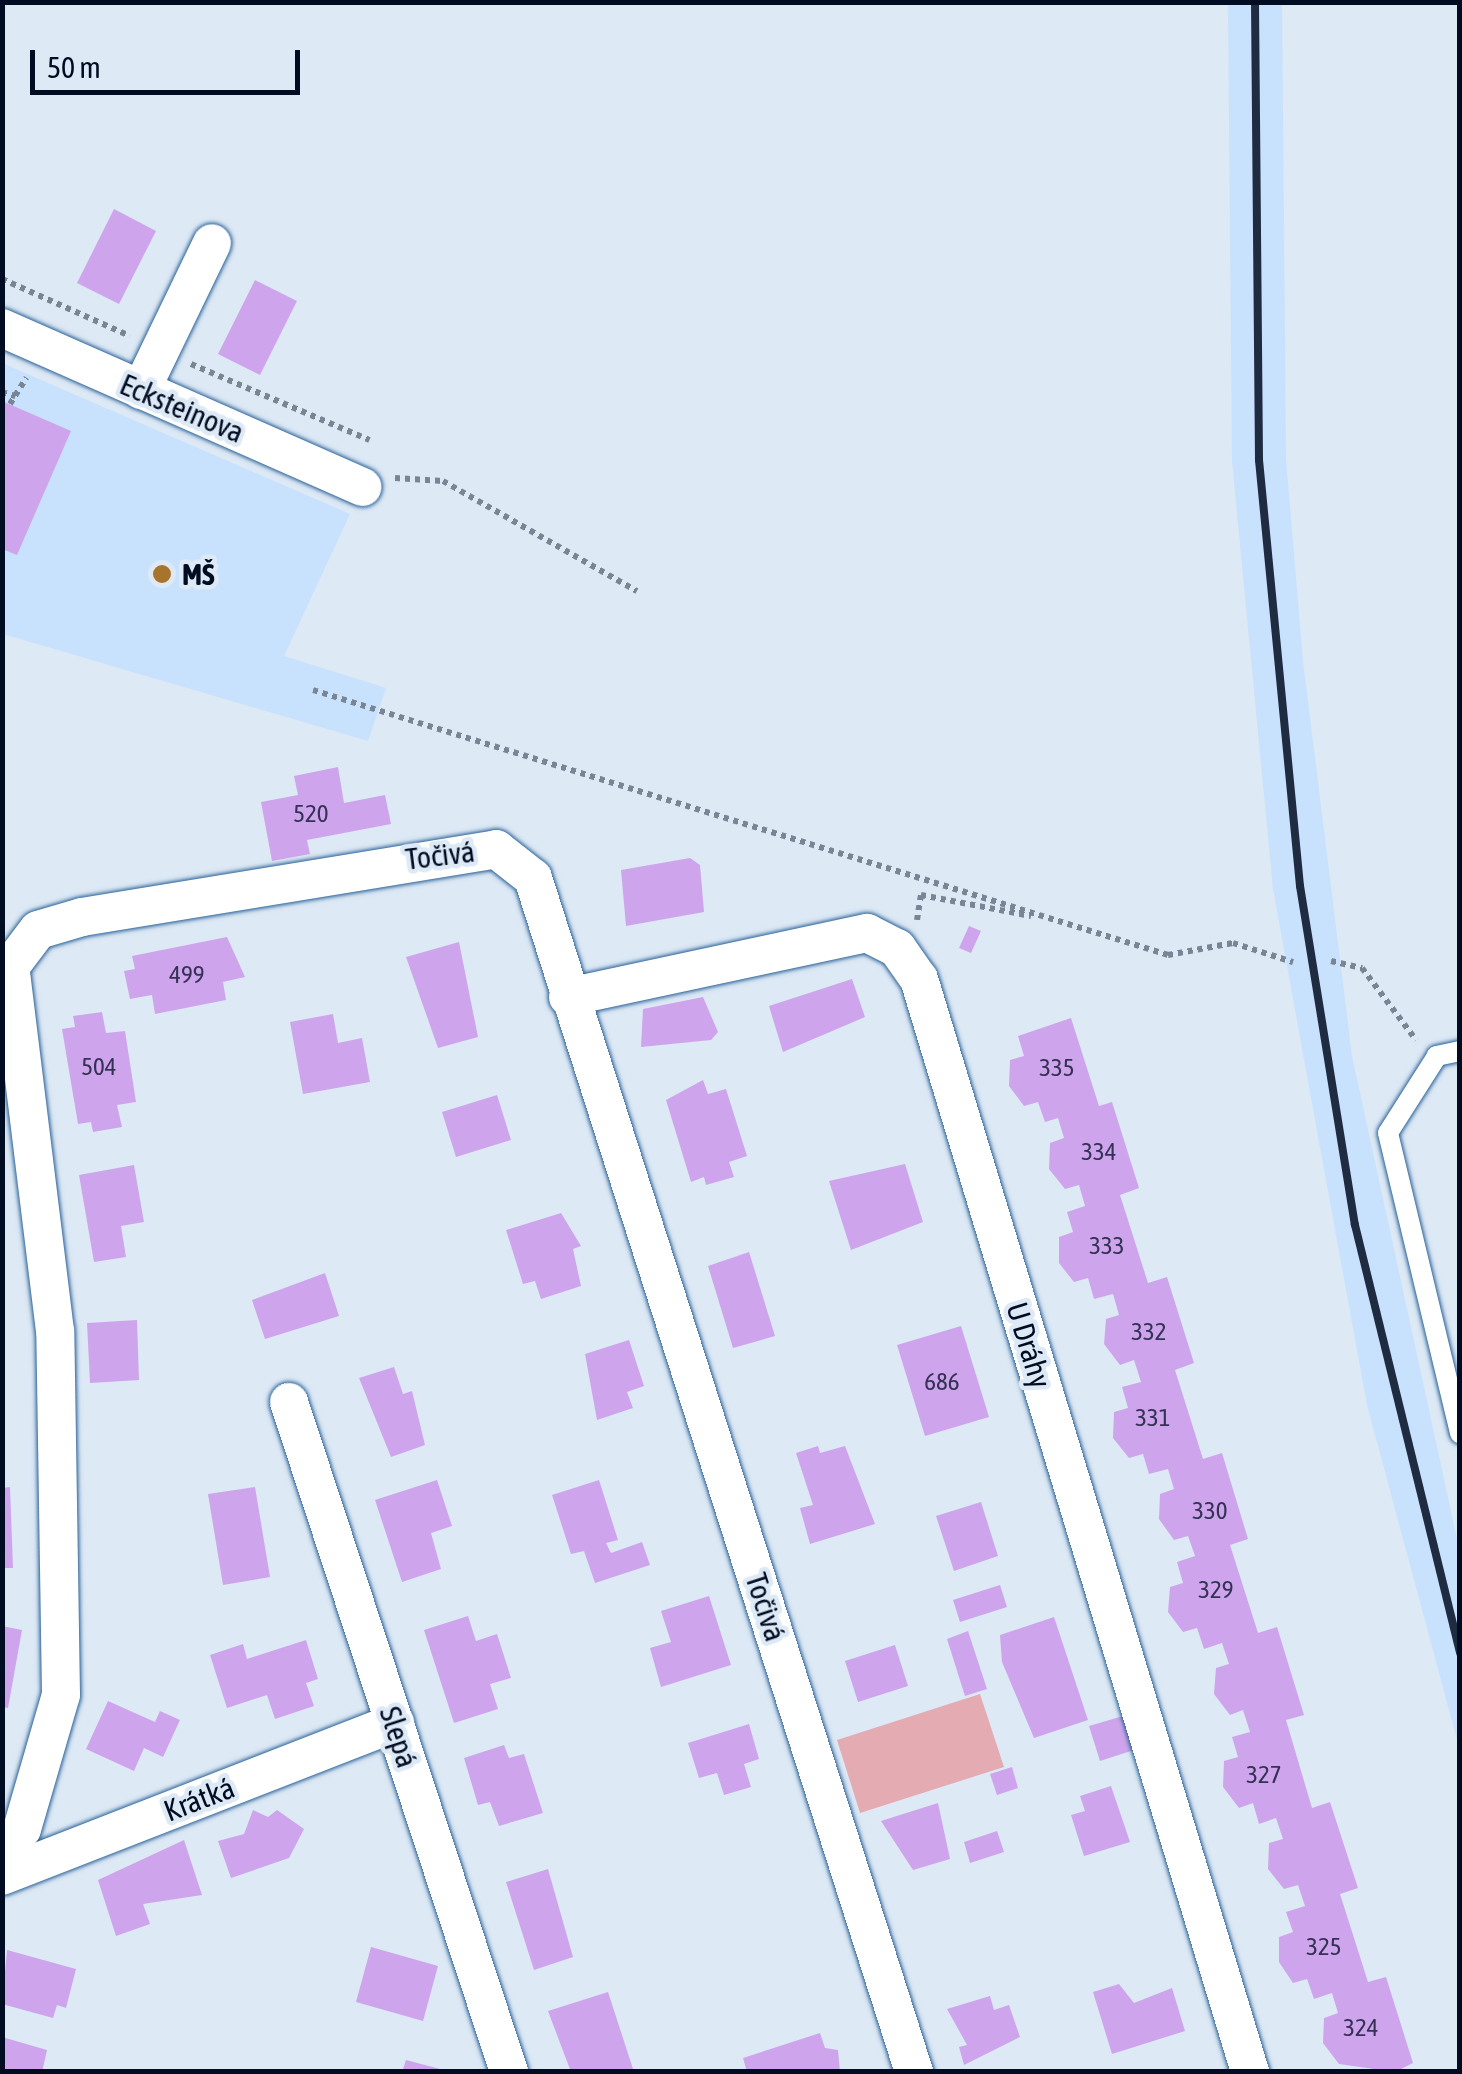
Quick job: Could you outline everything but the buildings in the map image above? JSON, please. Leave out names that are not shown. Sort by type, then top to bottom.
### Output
[{"type":"street","points":[[141,390],[212,243]]},
{"type":"street","name":"Ecksteinova","points":[[2,328],[362,486]]},
{"type":"street","name":"Točivá","points":[[2,1852],[22,1829],[61,1695],[55,1330],[10,967],[22,945],[38,930],[82,917],[496,849],[533,878],[914,2072]]},
{"type":"street","points":[[568,997],[868,932],[897,948]]},
{"type":"street","name":"U Dráhy","points":[[897,948],[918,979],[1250,2072]]},
{"type":"street","name":"Slepá","points":[[289,1402],[509,2072]]},
{"type":"street","name":"Krátká","points":[[2,1876],[395,1723]]},
{"type":"lane","points":[[1460,1051],[1437,1056],[1405,1094],[1388,1133],[1460,1434]]},
{"type":"path","points":[[2,392],[16,396]]},
{"type":"path","points":[[362,486],[430,476],[638,591]]},
{"type":"path","points":[[314,690],[1168,956],[1232,943],[1292,962]]},
{"type":"path","points":[[897,948],[915,931],[921,894],[1046,917]]},
{"type":"path","points":[[1332,961],[1362,968],[1385,1010],[1437,1056]]},
{"type":"shaded area","points":[[1228,3],[1282,3],[1286,459],[1303,661],[1352,1056],[1459,1548],[1459,1747],[1367,1405],[1273,889],[1232,461]]},
{"type":"shaded area","name":"MŠ","points":[[2,363],[350,514],[284,656],[386,688],[368,741],[3,634]]},
{"type":"shaded area","points":[[980,1694],[1004,1767],[860,1813],[837,1740]]},
{"type":"railway","points":[[1255,2],[1259,460],[1300,886],[1355,1225],[1460,1652]]},
{"type":"place","name":"MŠ","points":[[162,574]]}]
